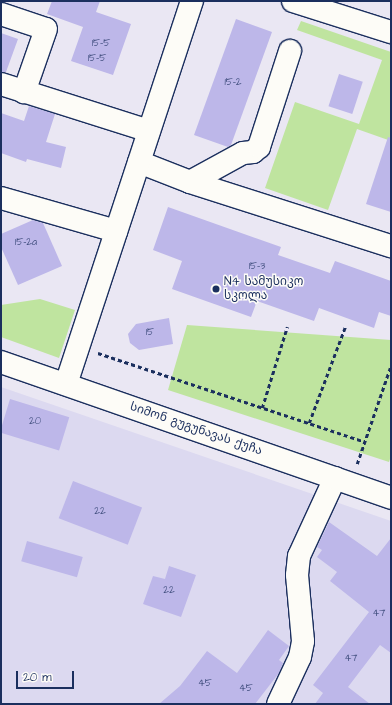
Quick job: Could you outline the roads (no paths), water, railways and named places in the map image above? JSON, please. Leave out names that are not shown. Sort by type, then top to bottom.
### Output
[{"type":"street","points":[[66,384],[192,1]]},
{"type":"street","points":[[293,1],[391,32]]},
{"type":"street","points":[[1,14],[46,29],[24,92]]},
{"type":"street","points":[[190,182],[259,147],[290,51]]},
{"type":"street","points":[[1,84],[149,131]]},
{"type":"street","points":[[139,162],[190,182],[391,246]]},
{"type":"street","points":[[1,198],[116,231]]},
{"type":"street","name":"სიმონ გუგუნავას ქუჩა","points":[[1,362],[391,498]]},
{"type":"street","points":[[278,704],[300,657],[303,641],[298,588],[299,556],[343,481]]},
{"type":"place","name":"N4 სამუსიკო სკოლა","points":[[216,289]]}]
